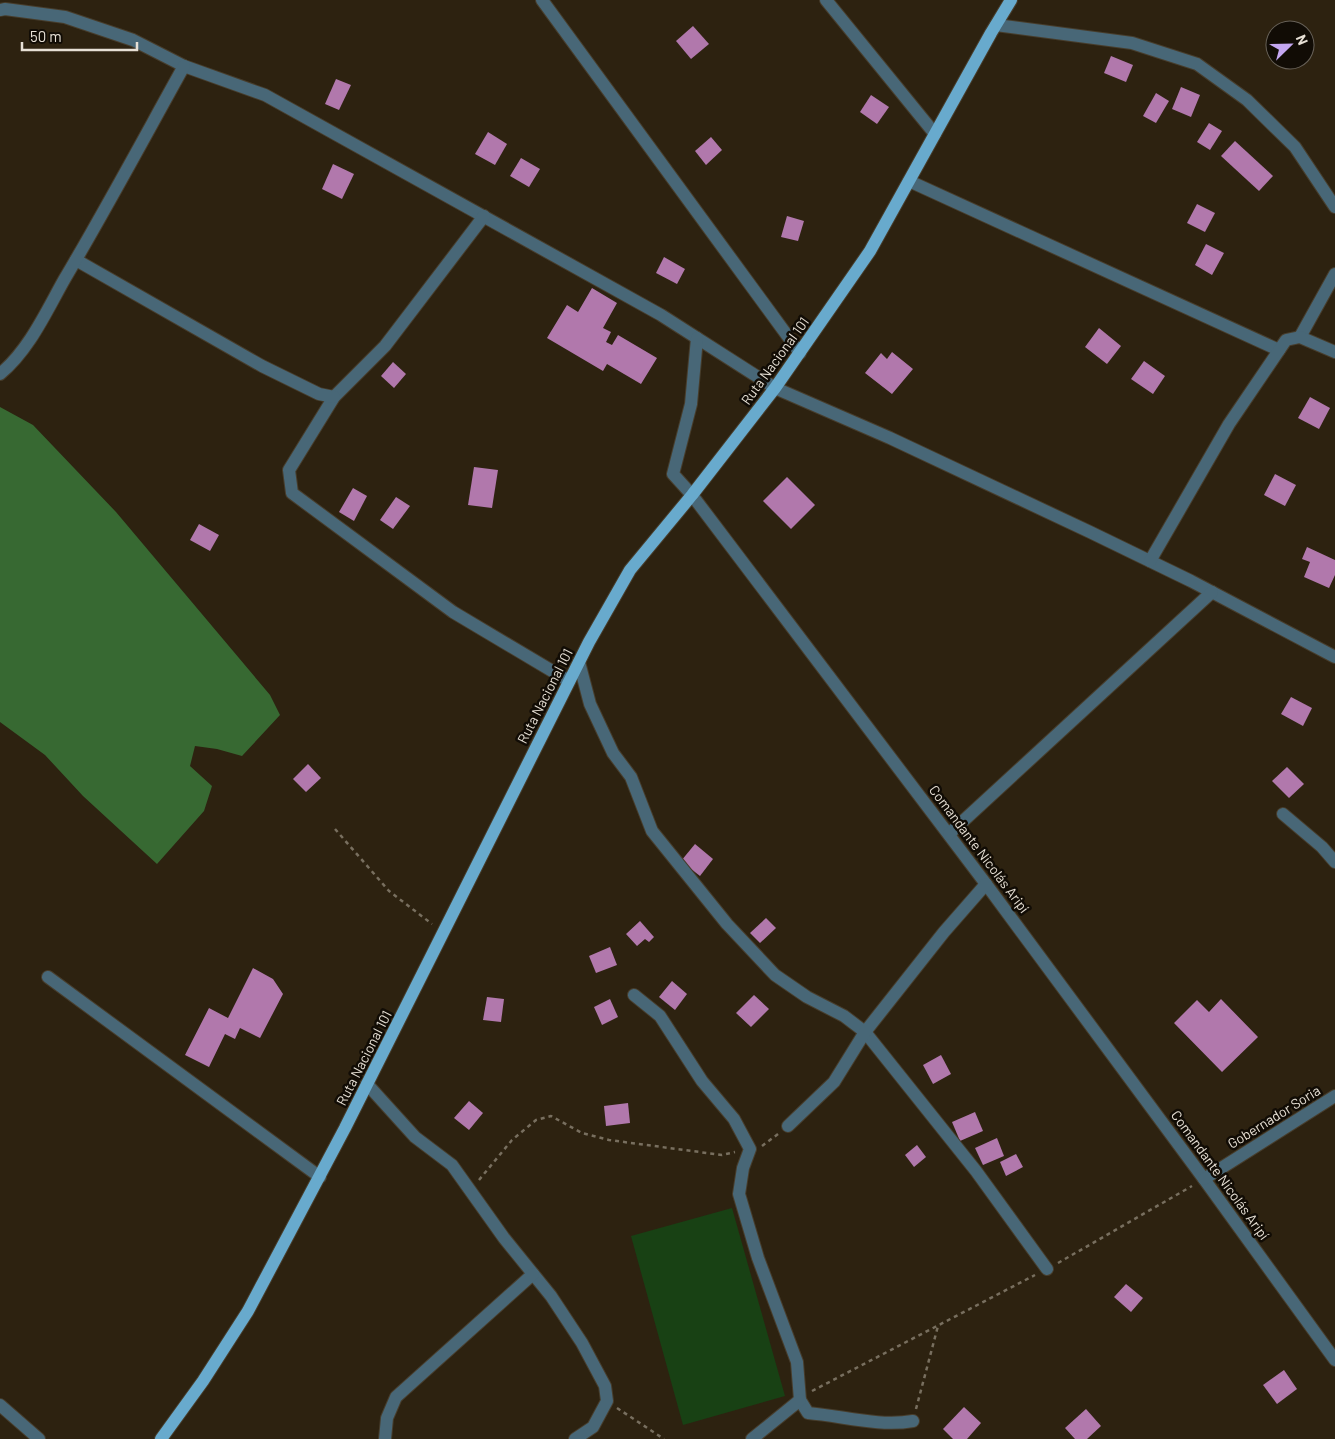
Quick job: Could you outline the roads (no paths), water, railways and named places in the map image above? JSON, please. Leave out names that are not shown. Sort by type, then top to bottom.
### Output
[{"type":"main road","name":"Ruta Nacional 101","points":[[161,1439],[204,1381],[248,1311],[320,1177],[569,681],[630,570],[692,495],[775,388],[870,251],[1010,0]]},
{"type":"street","points":[[542,0],[800,353]]},
{"type":"street","points":[[826,0],[935,134]]},
{"type":"street","points":[[0,10],[5,9],[65,17],[133,40],[184,66],[266,95],[661,315],[775,388],[890,438],[1150,561],[1335,657]]},
{"type":"street","points":[[996,25],[1132,43],[1197,64],[1247,100],[1295,147],[1335,207]]},
{"type":"street","points":[[0,374],[12,364],[28,343],[184,66]]},
{"type":"street","points":[[909,181],[1279,350]]},
{"type":"street","points":[[484,216],[385,346],[334,397],[289,470],[292,493],[453,612],[569,681]]},
{"type":"street","points":[[76,260],[262,366],[319,394],[334,397]]},
{"type":"street","points":[[1300,337],[1335,274]]},
{"type":"street","points":[[1150,561],[1229,424],[1286,340],[1300,337],[1335,352]]},
{"type":"street","name":"Comandante Nicolás Aripí","points":[[696,338],[691,404],[673,474],[692,495],[949,834],[1335,1360]]},
{"type":"street","points":[[949,834],[1212,592]]},
{"type":"street","points":[[579,662],[590,704],[613,753],[631,777],[652,831],[727,924],[775,975],[807,997],[844,1016],[865,1032],[976,1170],[1047,1269]]},
{"type":"street","points":[[1284,814],[1322,847],[1335,862]]},
{"type":"street","points":[[788,1126],[834,1082],[865,1032],[944,932],[986,884]]},
{"type":"street","points":[[48,977],[320,1177]]},
{"type":"street","points":[[634,995],[660,1016],[702,1081],[734,1119],[750,1148],[739,1194],[758,1258],[797,1362],[800,1400],[808,1413],[878,1422],[901,1423],[913,1421]]},
{"type":"street","points":[[367,1084],[415,1137],[452,1165],[504,1238],[551,1296],[582,1342],[605,1386],[606,1401],[593,1427],[576,1439]]},
{"type":"street","name":"Gobernador Soria","points":[[1204,1179],[1335,1096]]},
{"type":"street","points":[[385,1439],[387,1418],[396,1397],[533,1274]]},
{"type":"street","points":[[752,1439],[800,1400]]},
{"type":"street","points":[[0,1405],[39,1439]]}]
